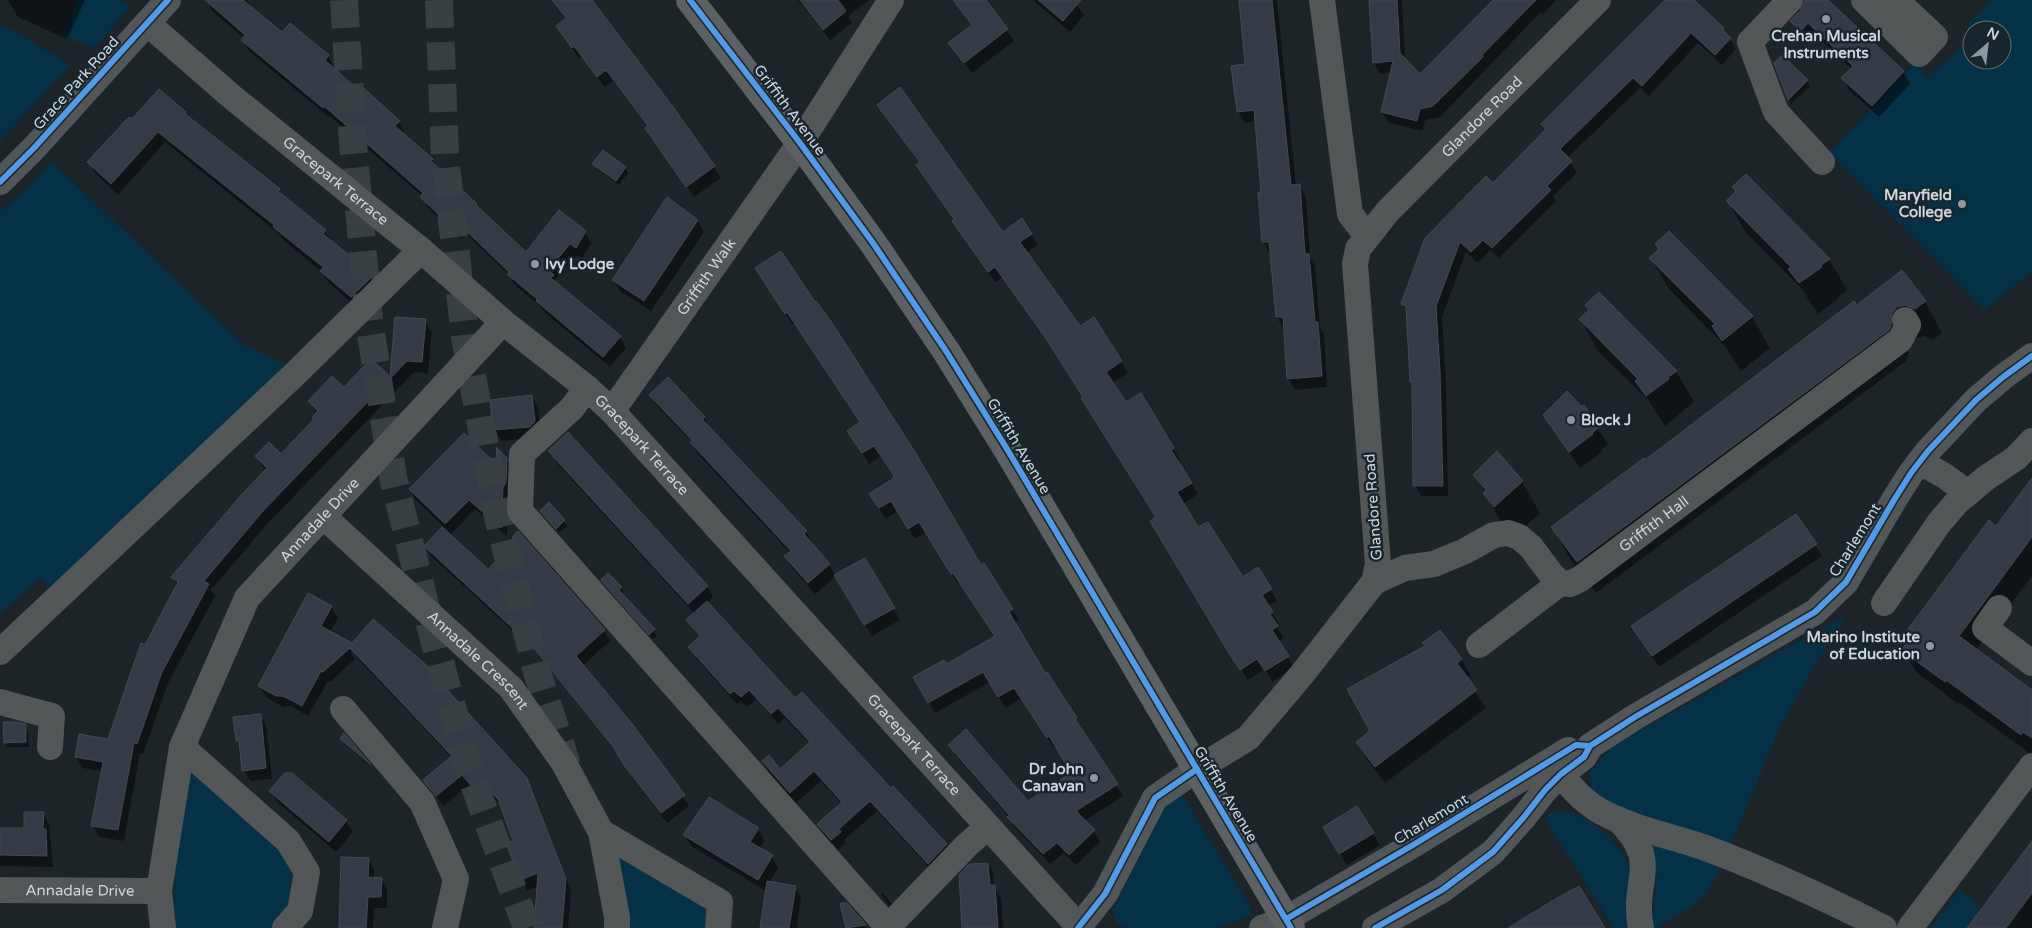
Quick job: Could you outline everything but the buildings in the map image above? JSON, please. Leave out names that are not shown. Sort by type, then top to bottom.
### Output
[{"type":"main road","name":"Griffith Avenue","points":[[690,0],[800,143],[873,243],[946,351],[1007,449],[1197,769],[1279,925]]},
{"type":"street","name":"Grace Park Road","points":[[0,182],[34,148],[168,0]]},
{"type":"street","name":"Griffith Walk","points":[[612,411],[800,143],[891,0]]},
{"type":"street","points":[[1322,0],[1350,214],[1367,236]]},
{"type":"street","name":"Glandore Road","points":[[1079,928],[1105,894],[1155,798],[1197,769],[1248,738],[1303,673],[1374,582],[1378,564],[1355,264],[1358,249],[1388,211],[1598,0]]},
{"type":"street","points":[[1790,0],[1750,42],[1776,112],[1822,162]]},
{"type":"street","points":[[1864,0],[1919,54],[1935,37],[1896,0]]},
{"type":"street","name":"Gracepark Terrace","points":[[147,23],[232,96],[420,250],[503,322],[587,388],[612,411],[1079,928]]},
{"type":"street","points":[[0,652],[297,372],[420,250]]},
{"type":"street","name":"Griffith Hall","points":[[1560,582],[1570,584],[1580,579],[1900,340],[1908,325],[1905,320]]},
{"type":"street","name":"Annadale Drive","points":[[163,928],[159,891],[182,747],[247,598],[503,322]]},
{"type":"street","name":"Charlemont","points":[[1279,925],[1413,845],[1557,767],[1584,757],[1590,746],[1635,717],[1815,612],[1846,582],[1894,500],[1919,463],[1976,400],[2003,376],[2032,356]]},
{"type":"street","points":[[587,388],[572,408],[522,454],[520,512],[888,927],[967,845],[988,826]]},
{"type":"street","points":[[1884,603],[1939,523],[1967,494],[2016,458],[2032,441]]},
{"type":"street","points":[[1919,463],[1934,468],[1967,494]]},
{"type":"street","name":"Annadale Crescent","points":[[324,516],[511,688],[564,763],[601,832],[617,917],[617,928]]},
{"type":"street","points":[[1374,582],[1405,568],[1434,564],[1494,535],[1508,533],[1519,537],[1531,547],[1550,574],[1560,582],[1479,645]]},
{"type":"street","points":[[1999,608],[1985,628],[2032,663]]},
{"type":"street","points":[[0,702],[52,716],[50,747]]},
{"type":"street","points":[[343,709],[422,802],[456,879],[445,928]]},
{"type":"street","points":[[182,747],[288,841],[307,872],[300,911],[286,928]]},
{"type":"street","points":[[1910,928],[2032,766]]},
{"type":"street","points":[[1557,767],[1583,800],[1602,812],[1703,848],[1804,888],[1884,928]]},
{"type":"street","name":"Charlemont","points":[[1375,928],[1442,890],[1492,852],[1557,767]]},
{"type":"street","points":[[1618,819],[1629,830],[1643,856],[1644,869],[1638,914],[1641,928]]},
{"type":"street","points":[[601,832],[720,902],[718,928]]},
{"type":"street","name":"Annadale Drive","points":[[0,890],[159,891]]},
{"type":"shaded area","points":[[78,0],[120,0],[131,6],[95,48],[63,37]]},
{"type":"shaded area","name":"Maryfield College","points":[[1992,0],[2032,0],[2032,271],[1985,310],[1829,153],[1915,64],[1922,68],[1925,78],[1962,47],[1962,70],[2012,70],[2012,20],[1972,20]]},
{"type":"shaded area","points":[[0,23],[71,65],[0,141]]},
{"type":"shaded area","points":[[52,162],[243,344],[294,369],[51,593],[47,585],[40,579],[0,613],[0,211],[14,200]]},
{"type":"shaded area","points":[[1846,615],[1778,731],[1728,853],[1630,816],[1591,790],[1590,772],[1613,746]]},
{"type":"shaded area","points":[[189,766],[271,838],[292,871],[289,905],[270,928],[177,928],[173,901],[177,845]]},
{"type":"shaded area","points":[[1179,795],[1184,798],[1251,907],[1251,913],[1249,916],[1217,928],[1128,928],[1121,926],[1115,920],[1113,910],[1167,804]]},
{"type":"shaded area","points":[[1552,812],[1568,812],[1586,819],[1596,825],[1620,850],[1629,867],[1632,881],[1629,928],[1614,928],[1544,818]]},
{"type":"shaded area","points":[[1647,843],[1724,861],[1712,883],[1700,899],[1662,924],[1659,928],[1655,928],[1653,923],[1657,870]]},
{"type":"shaded area","points":[[615,851],[710,908],[709,928],[626,928]]},
{"type":"shaded area","points":[[1960,890],[1977,903],[1975,907],[1980,911],[1967,928],[1931,928]]},
{"type":"tunnel","points":[[344,0],[353,144],[369,320],[393,477],[470,773],[527,928]]},
{"type":"tunnel","points":[[439,0],[445,156],[465,337],[497,513],[537,672],[567,765]]},
{"type":"cycle path","points":[[0,182],[34,148],[168,0]]},
{"type":"cycle path","points":[[690,0],[800,143],[873,243],[946,351],[1007,449],[1291,928]]},
{"type":"cycle path","points":[[1375,928],[1442,890],[1493,852],[1545,790],[1561,774],[1584,757],[1590,746],[1635,717],[1815,612],[1846,582],[1894,500],[1928,451],[1976,400],[2032,356]]},
{"type":"cycle path","points":[[1286,919],[1413,845],[1576,745],[1590,746]]},
{"type":"cycle path","points":[[1078,928],[1105,894],[1155,798],[1197,769]]},
{"type":"place","name":"Crehan Musical Instruments","points":[[1826,19]]},
{"type":"place","name":"Maryfield College","points":[[1962,204]]},
{"type":"place","name":"Ivy Lodge","points":[[535,264]]},
{"type":"place","name":"Block J","points":[[1571,420]]},
{"type":"place","name":"Marino Institute of Education","points":[[1930,646]]},
{"type":"place","name":"Dr John Canavan","points":[[1094,778]]}]
